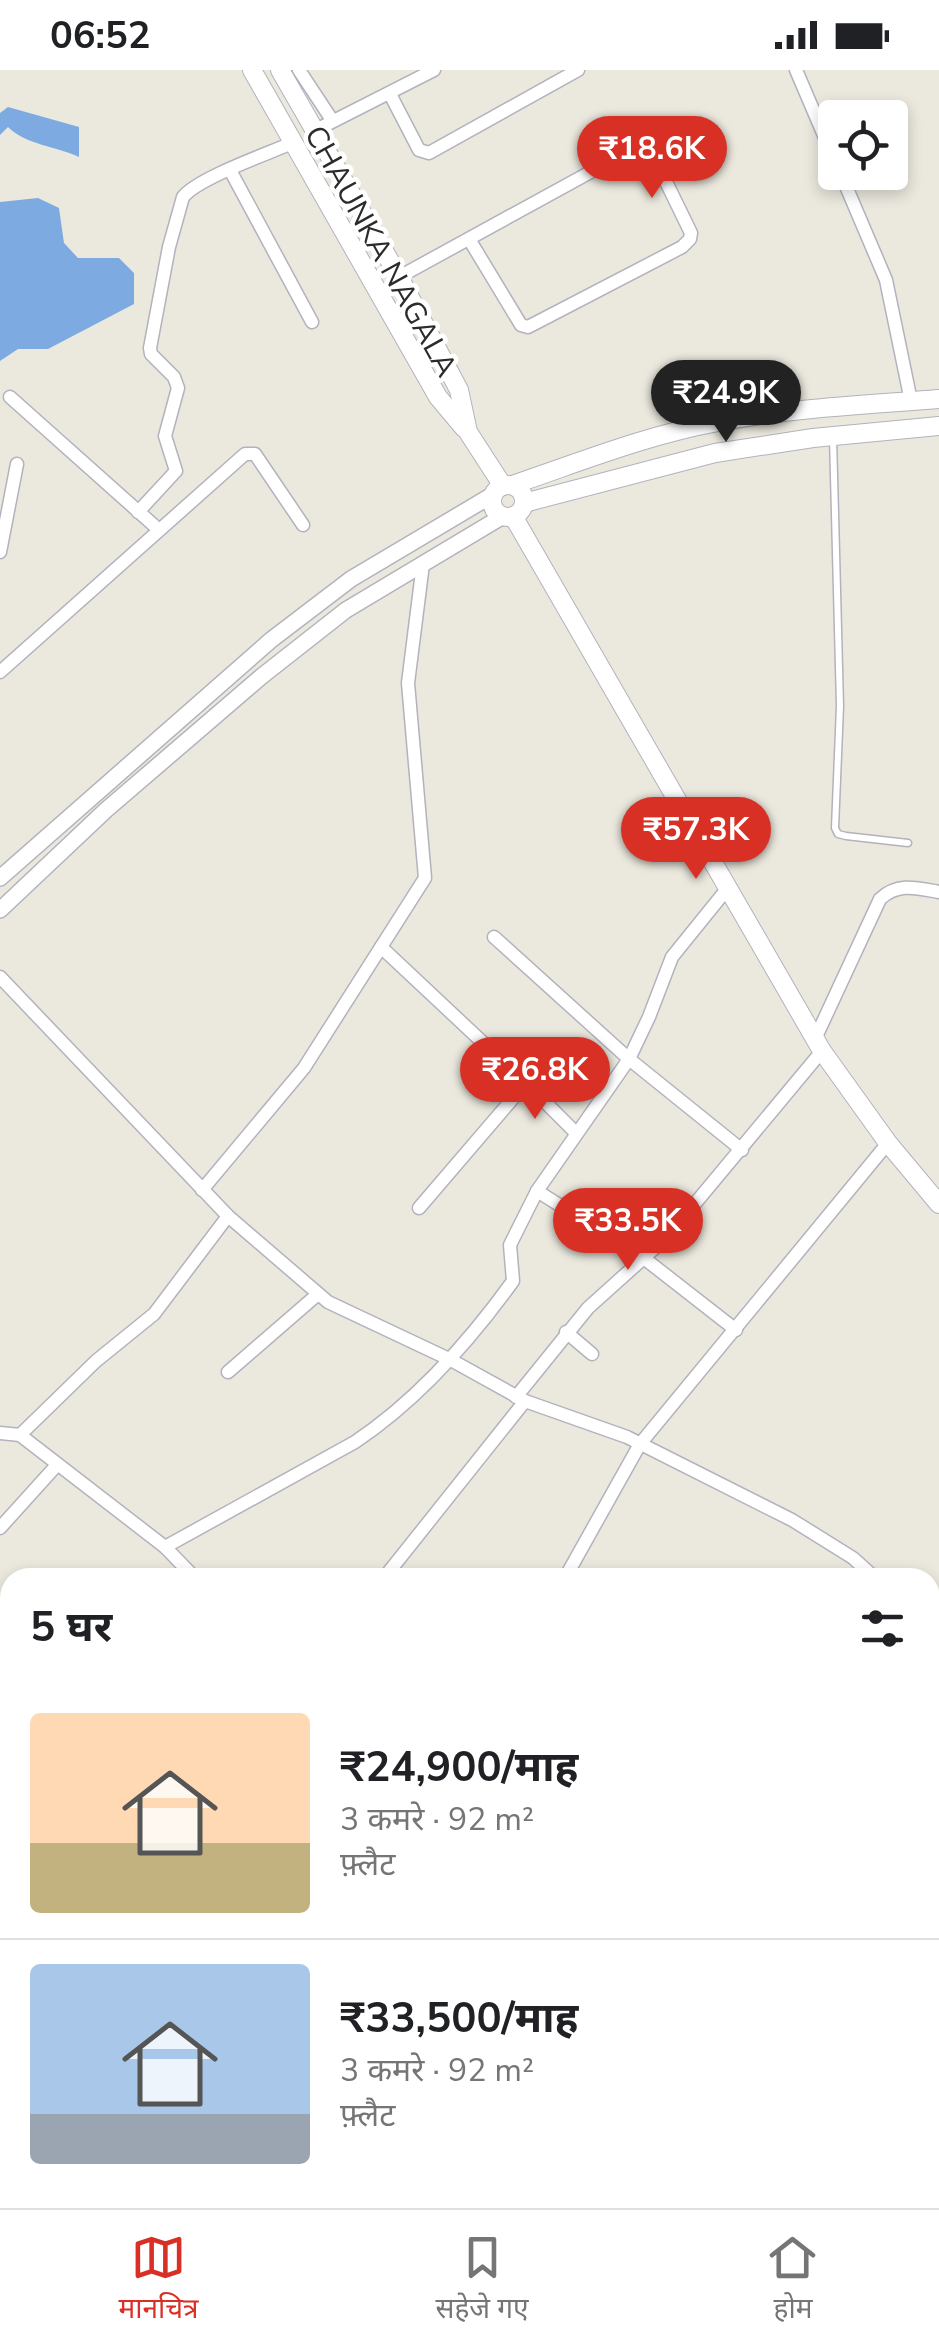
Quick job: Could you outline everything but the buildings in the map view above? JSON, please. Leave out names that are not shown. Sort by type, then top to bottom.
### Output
[{"type":"main road","points":[[252,70],[438,397],[468,432]]},
{"type":"main road","name":"CHAUNKA NAGALA","points":[[280,70],[399,277],[458,390],[468,432],[503,488]]},
{"type":"main road","points":[[939,398],[813,407],[715,422],[622,447],[503,488],[494,507],[513,512],[715,453],[939,426]]},
{"type":"main road","points":[[503,488],[520,490],[513,512],[819,1045],[888,1143],[939,1204]]},
{"type":"street","points":[[300,70],[332,120]]},
{"type":"street","points":[[314,131],[434,70]]},
{"type":"street","points":[[390,94],[419,150],[429,153],[578,70]]},
{"type":"street","points":[[796,70],[818,121]]},
{"type":"street","points":[[138,512],[176,470],[165,436],[177,382],[150,348],[169,247],[186,193],[292,143]]},
{"type":"street","points":[[399,277],[468,238],[642,145],[650,151],[691,233],[682,247],[528,327],[521,325],[468,238]]},
{"type":"street","points":[[230,170],[312,322]]},
{"type":"street","points":[[848,190],[886,280],[911,401]]},
{"type":"street","points":[[10,398],[158,530]]},
{"type":"street","points":[[0,672],[250,452],[274,479],[303,525]]},
{"type":"street","points":[[0,552],[16,464]]},
{"type":"street","points":[[0,878],[270,640],[351,579],[503,488]]},
{"type":"street","points":[[0,910],[106,810],[262,676],[346,610],[513,512]]},
{"type":"street","points":[[202,1190],[304,1068],[423,884],[426,873],[408,683],[424,564]]},
{"type":"street","points":[[392,1568],[566,1332],[607,1289],[645,1259],[742,1150],[819,1045],[880,899],[889,890],[900,887],[939,892]]},
{"type":"street","points":[[165,1547],[355,1442],[381,1424],[451,1360],[513,1281],[510,1245],[538,1190],[629,1058],[672,957],[727,889]]},
{"type":"street","points":[[494,936],[629,1058],[742,1150]]},
{"type":"street","points":[[381,948],[575,1132]]},
{"type":"street","points":[[0,977],[228,1216],[335,1306],[451,1360],[520,1399],[640,1444],[792,1520],[864,1568]]},
{"type":"street","points":[[419,1208],[526,1082]]},
{"type":"street","points":[[572,1568],[640,1444],[888,1143]]},
{"type":"street","points":[[538,1190],[645,1259],[736,1330]]},
{"type":"street","points":[[20,1435],[96,1362],[154,1314],[228,1216]]},
{"type":"street","points":[[228,1372],[318,1294]]},
{"type":"street","points":[[566,1332],[592,1354]]},
{"type":"street","points":[[0,1433],[20,1435],[165,1547],[185,1568]]},
{"type":"street","points":[[0,1528],[56,1466]]},
{"type":"lane","points":[[833,436],[840,706],[835,828],[846,836],[908,843]]},
{"type":"water","points":[[8,107],[79,127],[79,157],[32,142],[8,127],[0,135],[0,113]]},
{"type":"water","points":[[38,198],[59,208],[64,243],[78,258],[119,258],[134,273],[134,304],[48,349],[18,349],[0,361],[0,202]]}]
